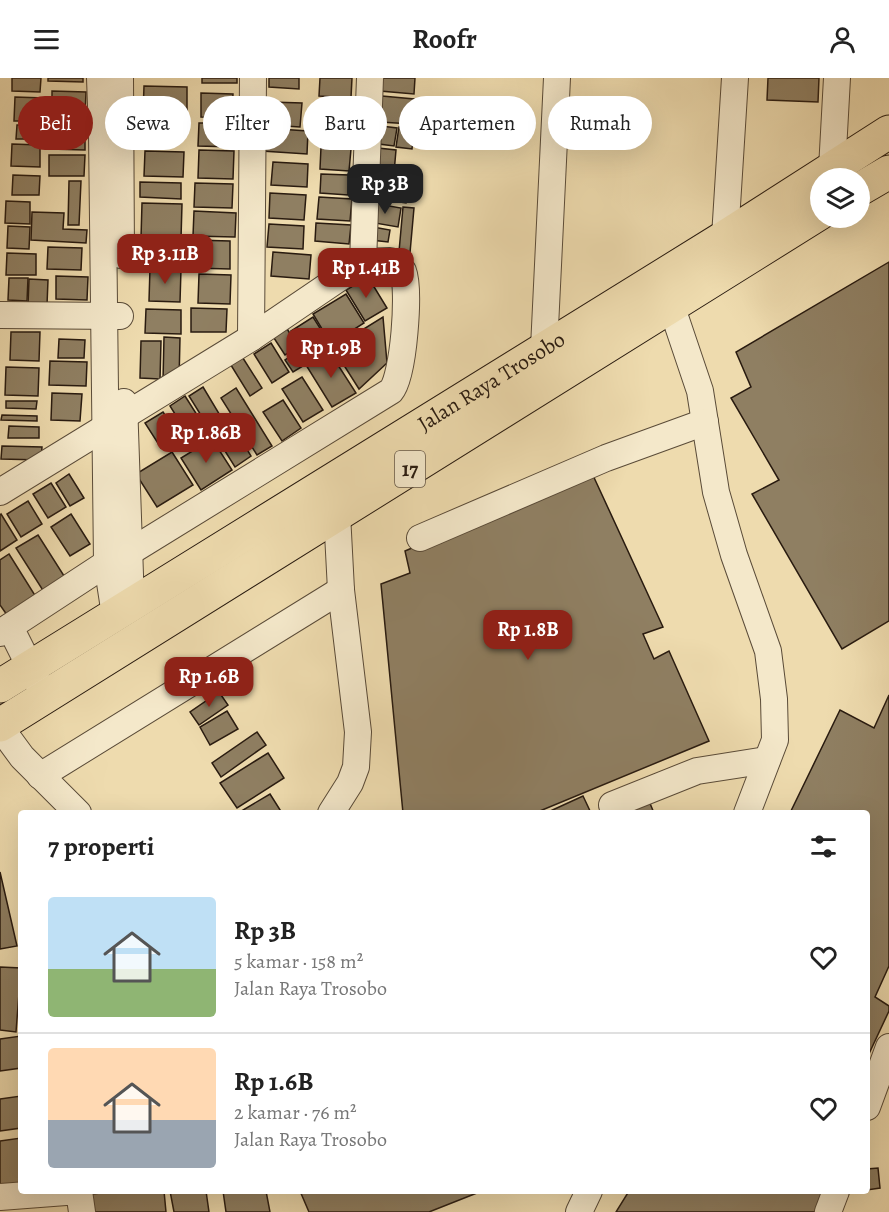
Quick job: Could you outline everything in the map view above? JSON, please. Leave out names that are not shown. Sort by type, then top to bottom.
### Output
[{"type":"highway","name":"Jalan Raya Trosobo","points":[[834,168],[889,132]]},
{"type":"highway","points":[[870,183],[889,172]]},
{"type":"highway","name":"Jalan Raya Trosobo","points":[[0,726],[38,682],[123,609],[810,183]]},
{"type":"highway","name":"Jalan Raya Trosobo","points":[[0,686],[38,682],[337,514],[810,219]]},
{"type":"street","points":[[100,78],[105,101]]},
{"type":"street","points":[[117,96],[120,78]]},
{"type":"street","points":[[251,338],[253,78]]},
{"type":"street","points":[[363,262],[370,78]]},
{"type":"street","points":[[544,348],[557,78]]},
{"type":"street","points":[[725,237],[735,78]]},
{"type":"street","points":[[832,168],[837,78]]},
{"type":"street","points":[[112,150],[118,558],[123,609]]},
{"type":"street","points":[[0,492],[251,338],[363,262],[390,261],[405,275],[407,291],[400,373],[395,386],[386,395],[118,558],[5,630],[38,682]]},
{"type":"street","points":[[671,305],[700,391],[716,492],[734,555],[768,651],[774,699],[775,740],[748,810]]},
{"type":"street","points":[[0,315],[113,316]]},
{"type":"street","points":[[420,538],[606,458],[705,422]]},
{"type":"street","points":[[333,810],[350,783],[356,767],[358,732],[340,590],[337,514]]},
{"type":"street","points":[[40,776],[340,590]]},
{"type":"street","points":[[0,726],[22,757],[75,810]]},
{"type":"street","points":[[612,805],[697,771],[767,760]]},
{"type":"street","points":[[870,1099],[889,1047]]},
{"type":"street","points":[[0,1197],[40,1194]]},
{"type":"street","points":[[81,1194],[82,1212]]},
{"type":"street","points":[[579,1212],[588,1194]]},
{"type":"street","points":[[828,1212],[835,1194]]},
{"type":"building","points":[[12,78],[41,78],[40,92],[12,91]]},
{"type":"building","points":[[48,78],[83,78],[83,82],[48,81]]},
{"type":"building","points":[[202,78],[237,78],[237,83],[202,83]]},
{"type":"building","points":[[269,78],[299,78],[299,89],[269,87]]},
{"type":"building","points":[[320,78],[352,78],[351,96],[319,96]]},
{"type":"building","points":[[381,78],[415,78],[414,94],[380,91]]},
{"type":"building","points":[[768,78],[819,78],[818,102],[767,100]]},
{"type":"building","points":[[144,86],[187,87],[187,96],[144,96]]},
{"type":"building","points":[[52,91],[86,92],[86,96],[52,96]]},
{"type":"building","points":[[201,93],[233,94],[233,96],[203,96],[203,117],[201,117]]},
{"type":"building","points":[[387,96],[399,98],[399,123],[387,122]]},
{"type":"building","points":[[15,97],[18,97],[18,121],[14,121]]},
{"type":"building","points":[[291,103],[302,103],[300,127],[291,126]]},
{"type":"building","points":[[199,123],[203,123],[203,146],[198,146]]},
{"type":"building","points":[[387,127],[397,128],[394,146],[387,145]]},
{"type":"building","points":[[399,127],[399,147],[396,147]]},
{"type":"building","points":[[291,130],[303,131],[303,150],[307,150],[307,154],[262,151],[291,150]]},
{"type":"building","points":[[12,144],[18,144],[18,150],[40,150],[40,167],[11,166]]},
{"type":"building","points":[[199,150],[234,151],[233,179],[198,178]]},
{"type":"building","points":[[321,150],[351,150],[349,171],[320,169]]},
{"type":"building","points":[[378,150],[396,150],[394,173],[375,171]]},
{"type":"building","points":[[145,151],[184,152],[183,177],[144,176]]},
{"type":"building","points":[[49,155],[85,155],[84,176],[49,176]]},
{"type":"building","points":[[273,162],[308,164],[307,187],[271,185]]},
{"type":"building","points":[[321,174],[349,175],[348,195],[320,193]]},
{"type":"building","points":[[13,175],[40,176],[39,195],[12,195]]},
{"type":"building","points":[[369,175],[409,181],[406,203],[366,197]]},
{"type":"building","points":[[69,181],[81,181],[79,225],[68,225]]},
{"type":"building","points":[[140,182],[181,183],[181,199],[140,197]]},
{"type":"building","points":[[195,183],[233,184],[232,208],[194,207]]},
{"type":"building","points":[[270,193],[306,195],[304,220],[269,218]]},
{"type":"building","points":[[319,197],[352,199],[350,221],[317,219]]},
{"type":"building","points":[[6,201],[30,202],[30,224],[5,223]]},
{"type":"building","points":[[142,203],[182,204],[181,239],[141,238]]},
{"type":"building","points":[[372,203],[401,208],[398,227],[369,222]]},
{"type":"building","points":[[403,207],[414,208],[409,264],[398,263]]},
{"type":"building","points":[[194,211],[236,213],[235,237],[193,236]]},
{"type":"building","points":[[32,212],[64,213],[63,229],[87,230],[86,243],[31,240]]},
{"type":"building","points":[[316,223],[351,225],[349,244],[315,241]]},
{"type":"building","points":[[269,224],[304,226],[303,249],[267,247]]},
{"type":"building","points":[[8,226],[30,227],[29,249],[7,248]]},
{"type":"building","points":[[373,227],[390,230],[388,242],[371,240]]},
{"type":"building","points":[[193,240],[230,241],[230,269],[192,268]]},
{"type":"building","points":[[137,244],[179,245],[179,262],[137,261]]},
{"type":"building","points":[[48,247],[82,248],[81,270],[47,269]]},
{"type":"building","points":[[273,252],[311,255],[309,279],[271,276]]},
{"type":"building","points":[[7,253],[36,254],[36,275],[6,275]]},
{"type":"building","points":[[889,262],[889,621],[842,649],[752,494],[779,480],[731,398],[751,387],[736,352]]},
{"type":"building","points":[[150,268],[181,269],[180,302],[149,301]]},
{"type":"building","points":[[199,274],[231,275],[230,304],[198,303]]},
{"type":"building","points":[[56,276],[88,277],[87,300],[56,299]]},
{"type":"building","points":[[368,277],[387,308],[365,321],[346,290]]},
{"type":"building","points":[[9,278],[28,278],[27,301],[8,300]]},
{"type":"building","points":[[29,279],[48,280],[47,305],[28,305]]},
{"type":"building","points":[[346,294],[364,323],[331,344],[313,314]]},
{"type":"building","points":[[191,308],[227,309],[226,332],[191,332]]},
{"type":"building","points":[[146,309],[181,310],[181,334],[145,333]]},
{"type":"building","points":[[313,317],[330,344],[308,358],[291,331]]},
{"type":"building","points":[[383,317],[387,363],[359,389],[333,348]]},
{"type":"building","points":[[286,327],[298,347],[285,355],[272,335]]},
{"type":"building","points":[[11,332],[40,332],[39,361],[10,360]]},
{"type":"building","points":[[164,337],[180,338],[179,381],[163,381]]},
{"type":"building","points":[[59,339],[85,340],[84,358],[58,358]]},
{"type":"building","points":[[141,341],[161,341],[160,379],[140,378]]},
{"type":"building","points":[[271,343],[289,372],[272,383],[254,354]]},
{"type":"building","points":[[300,350],[308,363],[293,372],[285,360]]},
{"type":"building","points":[[329,351],[356,393],[332,407],[306,365]]},
{"type":"building","points":[[241,355],[262,388],[250,396],[229,362]]},
{"type":"building","points":[[50,361],[87,362],[86,386],[49,385]]},
{"type":"building","points":[[6,367],[39,368],[38,396],[5,395]]},
{"type":"building","points":[[302,377],[323,410],[303,422],[282,389]]},
{"type":"building","points":[[203,387],[221,417],[207,425],[189,396]]},
{"type":"building","points":[[236,388],[272,446],[257,455],[221,398]]},
{"type":"building","points":[[52,393],[82,394],[80,421],[51,420]]},
{"type":"building","points":[[185,396],[204,426],[188,435],[170,406]]},
{"type":"building","points":[[283,400],[301,428],[282,441],[263,412]]},
{"type":"building","points":[[6,401],[37,401],[36,409],[6,408]]},
{"type":"building","points":[[163,412],[179,436],[161,448],[145,423]]},
{"type":"building","points":[[2,415],[37,416],[37,421],[1,420]]},
{"type":"building","points":[[9,426],[39,427],[39,438],[8,438]]},
{"type":"building","points":[[237,433],[251,456],[235,467],[220,443]]},
{"type":"building","points":[[212,439],[232,470],[201,490],[181,458]]},
{"type":"building","points":[[2,446],[42,447],[41,460],[1,459]]},
{"type":"building","points":[[172,452],[193,485],[157,507],[136,474]]},
{"type":"building","points":[[591,471],[663,627],[643,634],[654,659],[669,651],[709,741],[542,810],[403,810],[381,584],[410,573],[405,551]]},
{"type":"building","points":[[69,474],[84,498],[70,506],[56,483]]},
{"type":"building","points":[[51,483],[66,507],[48,518],[33,494]]},
{"type":"building","points":[[28,501],[42,524],[21,537],[7,514]]},
{"type":"building","points":[[71,514],[90,544],[70,556],[51,527]]},
{"type":"building","points":[[0,515],[17,540],[0,551]]},
{"type":"building","points":[[38,535],[66,579],[44,592],[16,548]]},
{"type":"building","points":[[9,554],[36,597],[7,615],[0,605],[0,560]]},
{"type":"building","points":[[219,692],[228,705],[199,725],[190,712]]},
{"type":"building","points":[[889,695],[889,966],[875,997],[889,1006],[889,1011],[870,1052],[870,810],[791,810],[840,710],[874,728]]},
{"type":"building","points":[[227,711],[238,729],[210,745],[200,727]]},
{"type":"building","points":[[257,732],[266,745],[221,777],[212,763]]},
{"type":"building","points":[[268,753],[284,778],[237,808],[220,783]]},
{"type":"building","points":[[270,794],[280,810],[243,810]]},
{"type":"building","points":[[583,796],[590,810],[553,810]]},
{"type":"building","points":[[649,801],[653,810],[628,810]]},
{"type":"building","points":[[0,872],[17,946],[0,949]]},
{"type":"building","points":[[0,967],[18,968],[16,1032],[0,1030]]},
{"type":"building","points":[[18,1036],[18,1068],[0,1071],[0,1039]]},
{"type":"building","points":[[18,1096],[18,1128],[0,1131],[0,1099]]},
{"type":"building","points":[[18,1138],[18,1184],[0,1187],[0,1141]]},
{"type":"building","points":[[878,1168],[880,1188],[870,1190],[870,1169]]},
{"type":"building","points":[[92,1194],[164,1194],[166,1212],[94,1212]]},
{"type":"building","points":[[171,1194],[206,1194],[209,1212],[174,1212]]},
{"type":"building","points":[[223,1194],[267,1194],[270,1212],[226,1212]]},
{"type":"building","points":[[301,1194],[474,1194],[429,1212],[309,1212]]},
{"type":"building","points":[[627,1194],[827,1194],[819,1212],[616,1212]]}]
